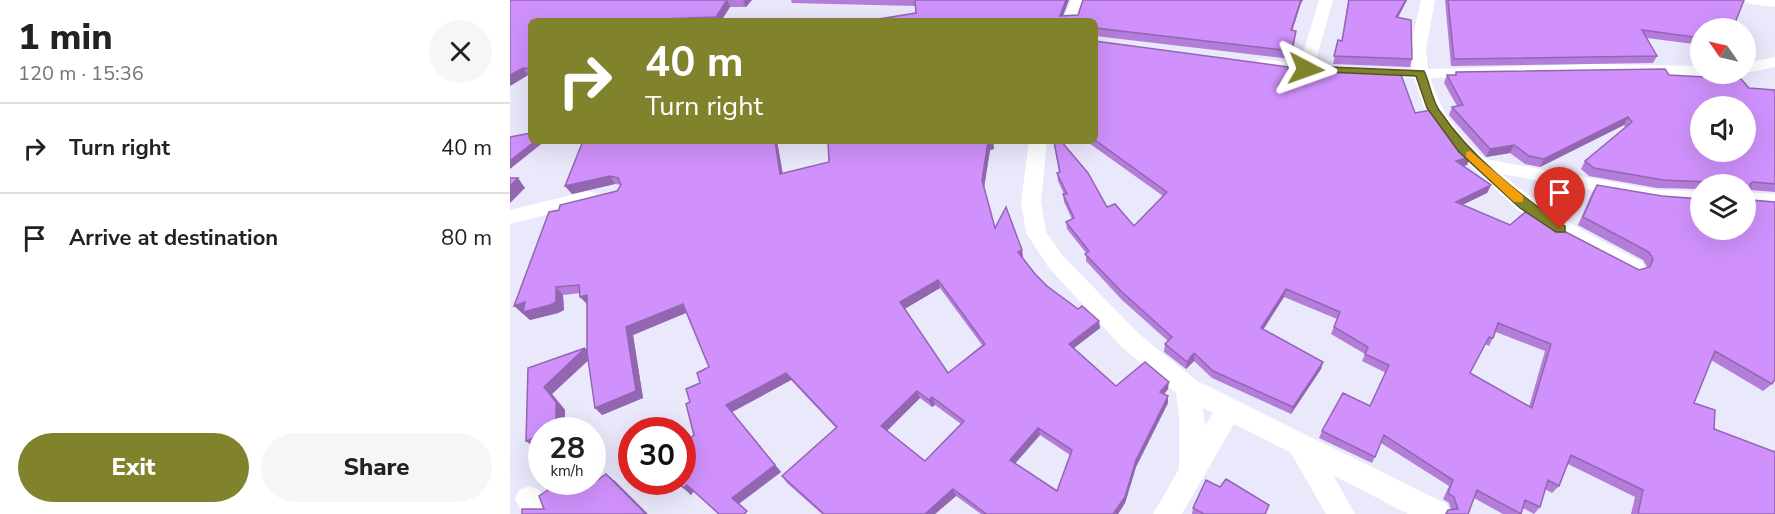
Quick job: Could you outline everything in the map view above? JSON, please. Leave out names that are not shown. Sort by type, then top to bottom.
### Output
[{"type":"street","points":[[1070,18],[1078,0]]},
{"type":"street","points":[[1306,69],[1326,0]]},
{"type":"street","points":[[1428,0],[1418,49],[1420,73],[1432,108],[1463,149],[1525,205],[1552,223],[1634,268]]},
{"type":"street","points":[[1750,0],[1775,3]]},
{"type":"street","points":[[1242,61],[1306,69],[1420,73],[1595,69],[1690,71]]},
{"type":"street","points":[[1756,66],[1775,62]]},
{"type":"street","points":[[1038,144],[1031,202],[1035,226],[1043,245],[1102,313],[1130,340],[1188,388],[1437,514]]},
{"type":"street","points":[[1481,164],[1657,196],[1690,198]]},
{"type":"street","points":[[510,218],[603,195]]},
{"type":"street","points":[[1756,200],[1775,201]]},
{"type":"street","points":[[1188,388],[1192,416],[1192,470]]},
{"type":"street","points":[[1167,514],[1229,410]]},
{"type":"street","points":[[1299,443],[1341,514]]},
{"type":"building","points":[[510,0],[727,0],[716,17],[528,18],[528,69],[523,68],[510,75]]},
{"type":"building","points":[[915,0],[1066,0],[1060,16],[1078,15],[1083,0],[1301,0],[1291,30],[1296,31],[1292,51],[1098,28],[1098,18],[885,18],[916,13]]},
{"type":"building","points":[[1349,0],[1406,0],[1396,17],[1411,20],[1412,59],[1334,56],[1338,40],[1342,41]]},
{"type":"building","points":[[1448,0],[1744,0],[1737,18],[1690,18],[1690,37],[1642,30],[1657,56],[1454,59]]},
{"type":"building","points":[[1098,41],[1289,67],[1288,69],[1400,72],[1415,113],[1431,110],[1458,147],[1470,157],[1456,161],[1491,185],[1456,202],[1510,225],[1529,209],[1558,228],[1639,270],[1650,267],[1653,259],[1649,252],[1583,217],[1597,185],[1690,198],[1690,240],[1756,240],[1756,200],[1775,202],[1775,379],[1772,384],[1715,351],[1694,403],[1715,410],[1714,429],[1775,452],[1775,514],[1638,514],[1643,490],[1571,455],[1559,486],[1548,480],[1540,507],[1525,500],[1521,514],[1477,490],[1468,514],[1446,514],[1448,510],[1458,509],[1454,497],[1448,493],[1453,480],[1384,435],[1375,457],[1322,431],[1343,393],[1370,406],[1389,365],[1365,354],[1368,347],[1334,327],[1340,312],[1286,289],[1261,328],[1323,362],[1293,407],[1213,371],[1194,353],[1187,362],[1165,344],[1172,337],[1122,292],[1085,254],[1089,251],[1066,222],[1074,218],[1063,194],[1067,194],[1057,173],[1060,172],[1055,144],[1064,144],[1088,173],[1107,207],[1115,204],[1134,226],[1167,192],[1098,142]],"holes":[[[1498,323],[1551,344],[1532,408],[1470,373],[1489,337],[1493,338]]]},
{"type":"building","points":[[1665,69],[1669,75],[1690,76],[1690,84],[1745,84],[1749,88],[1775,90],[1775,184],[1756,182],[1756,174],[1690,174],[1690,181],[1663,180],[1594,168],[1585,161],[1632,122],[1628,117],[1544,159],[1529,156],[1514,145],[1490,149],[1452,107],[1463,105],[1447,75],[1456,75],[1456,72]]},
{"type":"building","points":[[528,134],[528,144],[531,144],[510,161],[510,137]]},
{"type":"building","points":[[582,144],[775,144],[780,174],[829,162],[828,144],[988,144],[982,180],[995,228],[1006,207],[1022,250],[1018,252],[1035,274],[1078,309],[1082,306],[1099,321],[1069,344],[1116,386],[1145,362],[1169,382],[1160,392],[1168,396],[1136,460],[1125,497],[1113,514],[984,514],[953,489],[925,514],[824,514],[782,476],[837,427],[786,373],[726,405],[775,465],[732,498],[747,511],[744,514],[719,514],[696,493],[696,417],[689,417],[686,404],[690,402],[686,389],[700,383],[697,373],[709,367],[683,304],[626,327],[636,391],[595,408],[587,352],[587,295],[580,297],[579,285],[556,287],[556,302],[550,305],[523,312],[525,302],[514,306],[549,212],[559,210],[560,205],[617,191],[621,185],[618,178],[610,176],[565,186]],"holes":[[[938,280],[985,344],[948,373],[900,302]],[[917,391],[929,400],[932,397],[964,421],[925,461],[881,426]],[[1038,428],[1072,450],[1057,491],[1010,460]]]},
{"type":"building","points":[[510,178],[518,178],[510,186]]},
{"type":"building","points":[[585,348],[544,387],[556,402],[556,417],[528,417],[528,440],[526,441],[528,368]]},
{"type":"building","points":[[606,474],[618,486],[618,495],[627,495],[646,514],[522,514],[522,509],[544,509],[539,496],[606,495]]},
{"type":"building","points":[[1226,479],[1269,505],[1265,514],[1204,514],[1193,508],[1206,480],[1220,487]]},
{"type":"slow traffic","points":[[1470,155],[1519,199]]},
{"type":"route","points":[[1306,69],[1354,73],[1420,73],[1432,108],[1463,149],[1525,205],[1560,229]]}]
